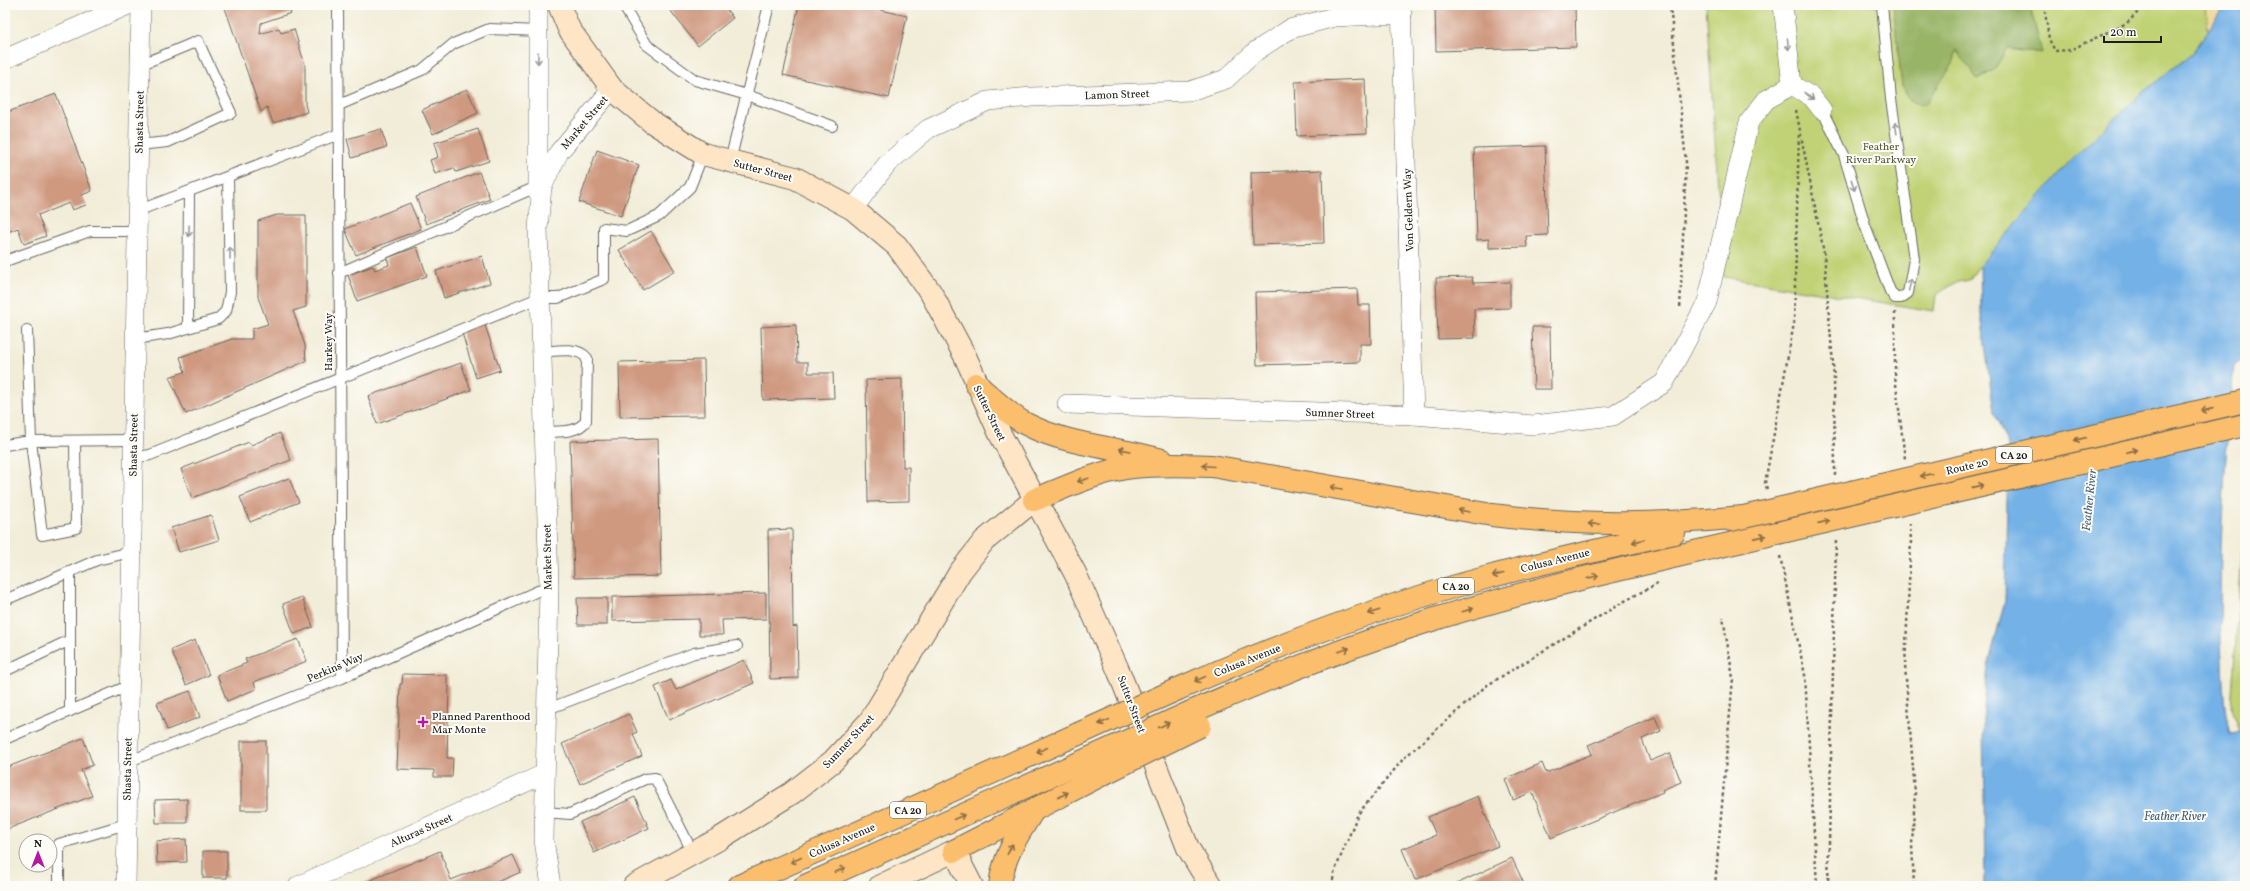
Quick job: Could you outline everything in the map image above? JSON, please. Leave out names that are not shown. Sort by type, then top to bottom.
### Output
[{"type":"highway","points":[[976,384],[1009,412],[1026,424],[1042,431],[1085,444],[1136,452],[1176,464]]},
{"type":"highway","name":"Route 20","points":[[1782,508],[2245,401]]},
{"type":"highway","name":"Route 20","points":[[1196,719],[1318,660],[1420,624],[1512,598],[1786,531],[2245,425]]},
{"type":"highway","points":[[1034,500],[1078,482],[1118,470],[1131,467],[1176,464],[1212,466],[1460,510],[1534,520],[1627,524],[1744,517]]},
{"type":"highway","name":"Colusa Avenue","points":[[739,886],[1178,689],[1301,638],[1422,596],[1561,559],[1782,508]]},
{"type":"highway","points":[[954,851],[1103,774],[1196,719]]},
{"type":"highway","name":"CA 20","points":[[805,886],[1090,758],[1196,719]]},
{"type":"highway","points":[[1000,886],[1002,869],[1007,855],[1034,809]]},
{"type":"main road","name":"Market Street","points":[[559,5],[569,30],[612,89]]},
{"type":"main road","name":"Sutter Street","points":[[612,89],[652,122],[703,154],[795,178],[853,208],[897,246],[931,293],[965,356],[976,384],[1034,500],[1075,573],[1119,672],[1188,848],[1211,886]]},
{"type":"main road","name":"Sumner Street","points":[[634,886],[694,853],[792,793],[833,761],[870,721],[960,572],[984,541],[1034,500]]},
{"type":"main road","points":[[880,886],[954,851],[972,886]]},
{"type":"street","points":[[5,58],[128,5]]},
{"type":"street","name":"Shasta Street","points":[[126,886],[128,686],[141,5]]},
{"type":"street","name":"Market Street","points":[[538,5],[541,185],[538,228],[539,298],[549,586],[545,710],[544,840],[551,886]]},
{"type":"street","points":[[1783,5],[1792,85],[1812,97],[1822,110]]},
{"type":"street","name":"Lamon Street","points":[[853,208],[887,164],[928,128],[988,101],[1032,97],[1190,91],[1226,80],[1256,51],[1290,29],[1334,18],[1402,10]]},
{"type":"street","name":"Von Geldern Way","points":[[1402,10],[1414,415]]},
{"type":"street","name":"Sumner Street","points":[[1067,404],[1414,415],[1533,425],[1613,416],[1664,383],[1707,302],[1749,122],[1766,100],[1792,85]]},
{"type":"street","name":"Market Street","points":[[541,185],[559,152],[612,89]]},
{"type":"street","name":"Alturas Street","points":[[308,884],[544,774]]},
{"type":"lane","name":"Harkey Way","points":[[338,5],[342,678]]},
{"type":"lane","points":[[623,5],[647,45],[695,80],[747,95],[832,126]]},
{"type":"lane","points":[[730,161],[769,5]]},
{"type":"lane","points":[[1822,110],[1844,155],[1865,225],[1890,291],[1895,298],[1901,298],[1908,293],[1914,260],[1891,99],[1882,5]]},
{"type":"lane","points":[[338,105],[422,70],[453,44],[489,29],[538,31]]},
{"type":"lane","points":[[138,145],[168,142],[231,113],[198,41],[140,65]]},
{"type":"lane","points":[[137,211],[338,134]]},
{"type":"lane","points":[[5,445],[31,441],[75,441],[133,449],[150,455],[340,377],[539,298],[558,298],[604,279],[604,228],[628,231],[659,216],[690,187],[703,154]]},
{"type":"lane","points":[[135,340],[168,334],[218,319],[226,311],[230,292],[228,177]]},
{"type":"lane","points":[[340,273],[541,185]]},
{"type":"lane","points":[[188,328],[189,192]]},
{"type":"lane","points":[[5,261],[90,231],[136,231]]},
{"type":"lane","points":[[27,330],[31,441],[42,535],[76,528],[75,441]]},
{"type":"lane","points":[[541,352],[582,352],[587,358],[586,421],[581,428],[573,431],[544,432]]},
{"type":"lane","points":[[5,600],[97,560],[131,552]]},
{"type":"lane","points":[[70,572],[70,711]]},
{"type":"lane","name":"Perkins Way","points":[[127,762],[342,678],[549,586]]},
{"type":"lane","points":[[5,671],[70,640]]},
{"type":"lane","points":[[545,710],[694,653],[737,646]]},
{"type":"lane","points":[[5,739],[128,686]]},
{"type":"lane","points":[[544,812],[570,814],[645,779],[655,778],[694,853]]},
{"type":"lane","points":[[59,886],[59,844],[126,824]]},
{"type":"path","points":[[1670,5],[1686,162],[1680,318]]},
{"type":"path","points":[[2044,5],[2048,39],[2055,51],[2070,50],[2127,23],[2145,5]]},
{"type":"path","points":[[1767,489],[1766,483],[1794,323],[1799,126]]},
{"type":"path","points":[[1895,298],[1895,376],[1906,464]]},
{"type":"path","points":[[1910,518],[1911,541],[1905,666],[1916,793],[1912,845],[1914,886]]},
{"type":"path","points":[[1780,556],[1805,675],[1817,886]]},
{"type":"path","points":[[1332,886],[1334,873],[1358,814],[1404,758],[1486,686],[1623,602],[1664,580]]},
{"type":"path","points":[[1715,886],[1734,678],[1723,617]]},
{"type":"green space","name":"Feather River Parkway","points":[[1706,5],[2225,5],[2193,53],[2138,96],[1980,265],[1969,280],[1955,283],[1936,295],[1934,311],[1724,277]]},
{"type":"green space","points":[[1893,5],[2030,5],[2042,53],[2007,48],[1995,69],[1978,80],[1957,50],[1953,64],[1925,105],[1911,102],[1902,87]]},
{"type":"green space","points":[[2245,512],[2245,750],[2231,708]]},
{"type":"sand","points":[[2206,5],[2225,5],[2208,31]]},
{"type":"water","name":"Feather River","points":[[2225,5],[2245,5],[2245,358],[2234,366],[2221,538],[2220,607],[2223,688],[2227,722],[2230,734],[2245,731],[2245,886],[1985,886],[1983,719],[1988,666],[2005,601],[2008,446],[1994,412],[1981,315],[1980,265],[2070,161],[2138,96],[2193,53]]},
{"type":"building","points":[[224,5],[288,5],[291,13],[261,23],[260,34],[279,28],[281,33],[294,29],[305,65],[305,104],[307,112],[273,123],[267,107],[261,112]]},
{"type":"building","points":[[666,5],[726,5],[724,6],[733,18],[698,46]]},
{"type":"building","points":[[799,5],[860,5],[907,16],[889,98],[783,75]]},
{"type":"building","points":[[1435,5],[1575,5],[1576,47],[1436,51]]},
{"type":"building","points":[[1365,79],[1367,133],[1297,136],[1295,82]]},
{"type":"building","points":[[467,89],[478,113],[433,134],[422,110]]},
{"type":"building","points":[[56,94],[92,191],[82,195],[86,205],[72,210],[69,203],[38,215],[46,236],[24,244],[18,228],[5,233],[5,113]]},
{"type":"building","points":[[381,129],[387,147],[352,158],[347,139]]},
{"type":"building","points":[[478,129],[489,161],[456,172],[454,168],[435,174],[430,160],[438,157],[434,143]]},
{"type":"building","points":[[1545,146],[1548,235],[1526,236],[1527,247],[1489,248],[1489,239],[1477,240],[1474,148]]},
{"type":"building","points":[[597,150],[639,165],[621,216],[579,202]]},
{"type":"building","points":[[1322,170],[1324,243],[1253,245],[1251,172]]},
{"type":"building","points":[[479,172],[490,199],[426,224],[416,197]]},
{"type":"building","points":[[410,203],[421,229],[356,255],[345,229]]},
{"type":"building","points":[[277,215],[306,215],[306,307],[293,311],[305,345],[306,361],[186,414],[169,377],[185,372],[180,357],[232,339],[252,339],[252,329],[268,324],[258,297],[258,221]]},
{"type":"building","points":[[651,231],[675,271],[643,290],[619,250]]},
{"type":"building","points":[[417,247],[427,276],[357,301],[348,275],[373,266],[375,270],[389,265],[387,258]]},
{"type":"building","points":[[482,256],[490,283],[444,298],[436,271]]},
{"type":"building","points":[[1472,277],[1473,283],[1510,282],[1510,308],[1474,309],[1475,338],[1438,339],[1436,278]]},
{"type":"building","points":[[1357,289],[1358,305],[1370,305],[1371,344],[1360,344],[1360,362],[1257,365],[1255,292]]},
{"type":"building","points":[[484,322],[500,370],[476,378],[461,330]]},
{"type":"building","points":[[796,325],[797,362],[808,362],[808,373],[833,373],[834,398],[763,400],[761,327]]},
{"type":"building","points":[[1532,327],[1550,327],[1551,389],[1534,389]]},
{"type":"building","points":[[704,360],[705,416],[620,417],[619,362]]},
{"type":"building","points":[[461,363],[471,390],[377,424],[368,396]]},
{"type":"building","points":[[902,379],[903,467],[909,467],[909,501],[868,502],[866,380]]},
{"type":"building","points":[[280,433],[291,460],[192,498],[181,469],[249,442],[251,445]]},
{"type":"building","points":[[658,439],[661,576],[574,578],[570,441]]},
{"type":"building","points":[[289,478],[299,502],[250,522],[240,497]]},
{"type":"building","points":[[211,515],[219,540],[179,552],[171,528]]},
{"type":"building","points":[[792,529],[793,627],[797,626],[798,678],[770,679],[768,530]]},
{"type":"building","points":[[766,593],[766,619],[722,620],[723,635],[699,635],[699,619],[612,621],[612,597]]},
{"type":"building","points":[[302,597],[313,627],[294,634],[283,604]]},
{"type":"building","points":[[577,598],[607,598],[607,625],[578,625]]},
{"type":"building","points":[[298,639],[307,661],[254,682],[256,689],[227,701],[217,675],[247,663],[245,659]]},
{"type":"building","points":[[195,640],[209,675],[186,685],[171,650]]},
{"type":"building","points":[[744,660],[754,683],[669,720],[655,687],[671,680],[676,690]]},
{"type":"building","name":"Planned Parenthood Mar Monte","points":[[403,674],[447,675],[447,685],[449,686],[447,758],[453,758],[452,777],[434,777],[434,770],[397,769],[400,684],[402,684]]},
{"type":"building","points":[[190,691],[200,717],[167,730],[157,703]]},
{"type":"building","points":[[629,714],[637,732],[633,734],[642,756],[580,784],[562,744]]},
{"type":"building","points":[[1655,717],[1661,731],[1642,739],[1650,761],[1670,753],[1681,782],[1662,790],[1663,792],[1551,838],[1532,792],[1513,800],[1505,779],[1542,763],[1546,773],[1592,754],[1588,745]]},
{"type":"building","points":[[83,738],[93,765],[81,770],[92,796],[5,830],[5,768]]},
{"type":"building","points":[[241,741],[266,741],[266,810],[241,810]]},
{"type":"building","points":[[1478,796],[1498,846],[1415,880],[1402,849],[1436,835],[1428,817]]},
{"type":"building","points":[[635,797],[649,828],[594,853],[580,822]]},
{"type":"building","points":[[187,799],[187,823],[156,823],[155,800]]},
{"type":"building","points":[[186,839],[187,862],[157,863],[156,841]]},
{"type":"building","points":[[203,851],[227,851],[227,878],[203,878]]},
{"type":"building","points":[[440,851],[451,880],[513,855],[521,872],[488,886],[359,886],[359,885]]},
{"type":"building","points":[[1512,858],[1525,886],[1452,886]]},
{"type":"place","name":"Planned Parenthood Mar Monte","points":[[423,722]]}]
